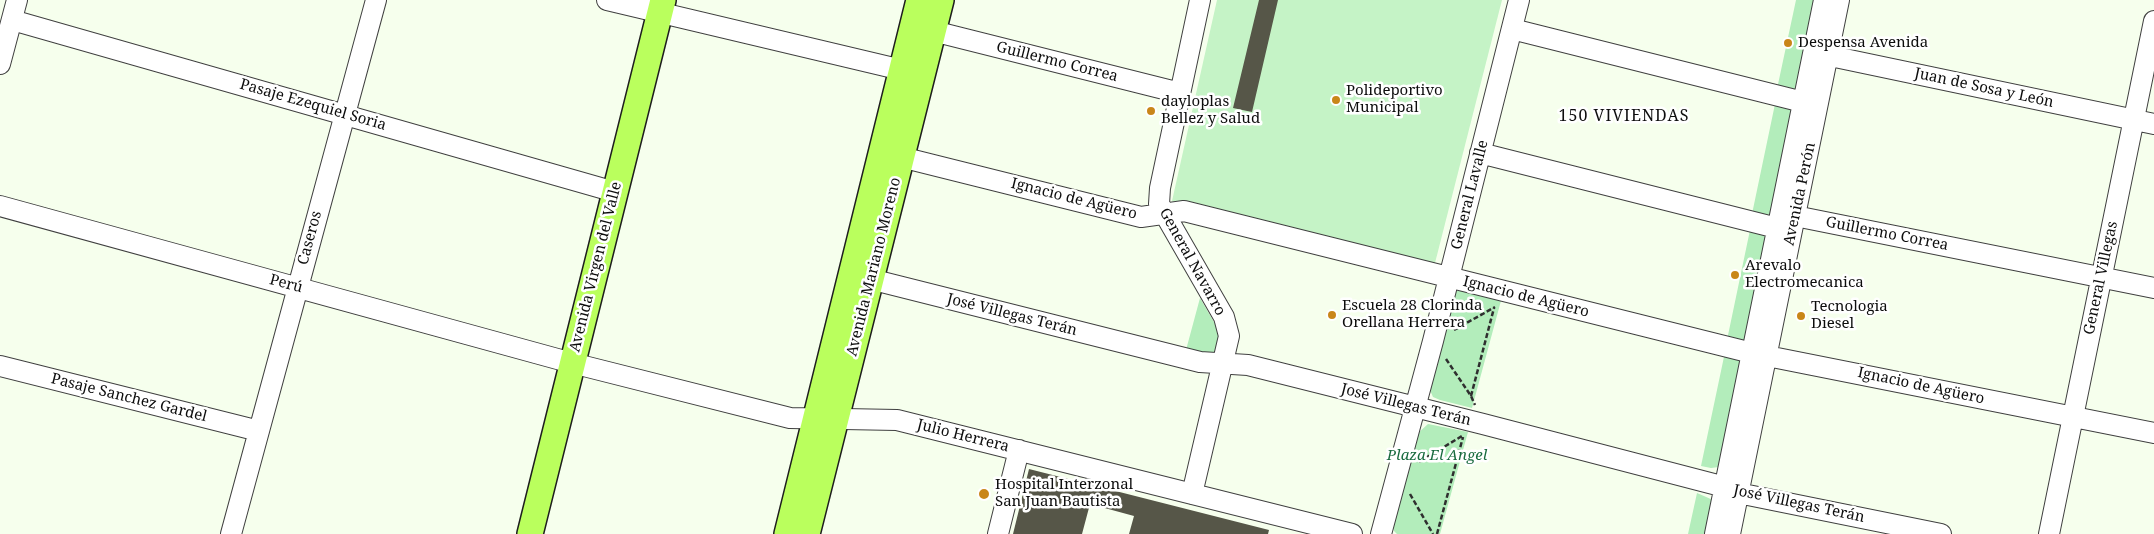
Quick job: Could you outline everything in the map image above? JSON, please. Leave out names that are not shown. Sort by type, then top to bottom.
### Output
[{"type":"main road","name":"Avenida Mariano Moreno","points":[[806,534],[826,418],[919,0]]},
{"type":"main road","name":"Avenida Mariano Moreno","points":[[786,534],[826,418],[870,279],[941,0]]},
{"type":"main road","name":"Avenida Virgen del Valle","points":[[530,534],[662,6]]},
{"type":"street","points":[[0,64],[17,0]]},
{"type":"street","name":"Caseros","points":[[231,534],[376,0]]},
{"type":"street","points":[[607,0],[662,6],[902,70]]},
{"type":"street","name":"General Navarro","points":[[1192,494],[1224,364],[1229,336],[1224,317],[1159,204],[1160,188],[1200,0]]},
{"type":"street","name":"General Lavalle","points":[[1381,534],[1416,407],[1519,0]]},
{"type":"street","name":"Avenida Perón","points":[[1759,354],[1795,216],[1820,54],[1824,0]]},
{"type":"street","name":"Avenida Perón","points":[[1730,534],[1732,490],[1759,354],[1778,228],[1803,102],[1839,0]]},
{"type":"street","name":"Pasaje Ezequiel Soria","points":[[12,20],[615,192]]},
{"type":"street","name":"General Villegas","points":[[2049,534],[2154,21]]},
{"type":"street","points":[[1512,29],[1803,102]]},
{"type":"street","name":"Guillermo Correa","points":[[933,31],[1180,93]]},
{"type":"street","name":"Juan de Sosa y León","points":[[1820,54],[2154,124]]},
{"type":"street","points":[[1480,153],[1778,228],[1795,216]]},
{"type":"street","name":"Ignacio de Agüero","points":[[901,157],[1141,217],[1184,210],[1449,278],[1759,354],[2154,434]]},
{"type":"street","name":"Perú","points":[[0,206],[572,363]]},
{"type":"street","name":"Guillermo Correa","points":[[1795,216],[2154,288]]},
{"type":"street","name":"José Villegas Terán","points":[[870,279],[1200,362],[1248,365],[1483,424],[1732,490],[1941,534]]},
{"type":"street","name":"Julio Herrera","points":[[572,363],[790,418],[897,420],[1192,494],[1288,526],[1352,534]]},
{"type":"street","name":"Pasaje Sanchez Gardel","points":[[0,366],[258,431]]},
{"type":"street","points":[[998,534],[1019,450]]},
{"type":"street","name":"Avenida Perón","points":[[1715,534],[1732,490]]},
{"type":"path","points":[[1433,534],[1398,474],[1483,424],[1471,396],[1433,341],[1518,294]]},
{"type":"path","points":[[1471,396],[1495,307]]},
{"type":"path","points":[[1437,534],[1463,436]]},
{"type":"green space","name":"Polideportivo Municipal","points":[[1217,0],[1502,0],[1435,263],[1431,267],[1172,201]]},
{"type":"green space","points":[[1796,0],[1817,0],[1801,82],[1795,89],[1787,91],[1777,89]]},
{"type":"green space","points":[[1775,104],[1791,110],[1794,117],[1771,214],[1762,216],[1752,214]]},
{"type":"green space","points":[[1750,230],[1760,232],[1766,236],[1745,340],[1737,342],[1727,340]]},
{"type":"green space","points":[[1459,289],[1502,297],[1472,408],[1433,397],[1429,388],[1455,292]]},
{"type":"green space","points":[[1200,298],[1218,329],[1220,350],[1213,355],[1186,350]]},
{"type":"green space","points":[[1725,352],[1741,360],[1719,467],[1711,468],[1701,466]]},
{"type":"green space","name":"Plaza El Angel","points":[[1428,424],[1468,432],[1440,534],[1397,534],[1393,526],[1417,434]]},
{"type":"green space","points":[[1697,493],[1713,500],[1710,534],[1688,534]]},
{"type":"building","points":[[1259,0],[1278,0],[1252,112],[1233,108]]},
{"type":"building","points":[[1029,469],[1269,530],[1268,534],[1129,534],[1134,516],[1090,504],[1082,534],[1013,534]]},
{"type":"place","name":"Despensa Avenida","points":[[1788,43]]},
{"type":"place","name":"Polideportivo Municipal","points":[[1336,100]]},
{"type":"place","name":"dayloplas Bellez y Salud","points":[[1151,111]]},
{"type":"place","name":"Arevalo Electromecanica","points":[[1735,275]]},
{"type":"place","name":"Escuela 28 Clorinda Orellana Herrera","points":[[1332,315]]},
{"type":"place","name":"Tecnologia Diesel","points":[[1801,316]]},
{"type":"place","name":"Hospital Interzonal San Juan Bautista","points":[[984,494]]},
{"type":"district","name":"150 VIVIENDAS","points":[[1624,116]]}]
